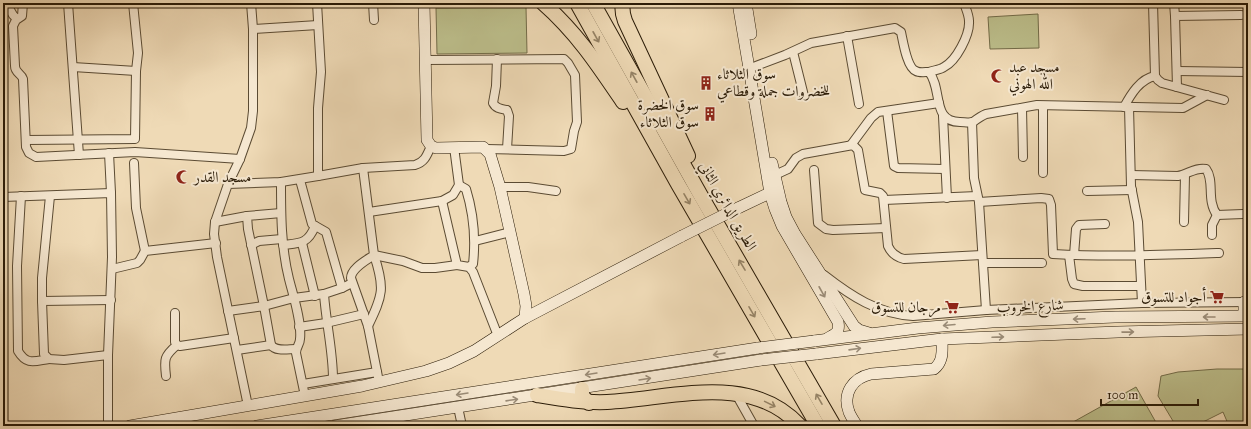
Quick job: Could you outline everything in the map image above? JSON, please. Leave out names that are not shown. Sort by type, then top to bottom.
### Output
[{"type":"highway","points":[[543,3],[585,46],[678,184]]},
{"type":"highway","points":[[577,3],[678,184],[818,426]]},
{"type":"highway","name":"الطريق الدائري الثاني","points":[[592,3],[701,196],[834,426]]},
{"type":"highway","points":[[622,3],[625,21],[694,168],[701,196]]},
{"type":"highway","points":[[582,388],[582,396],[589,403]]},
{"type":"highway","points":[[537,395],[589,403],[712,392],[735,393],[752,396],[769,403],[782,410],[800,426]]},
{"type":"street","points":[[6,3],[13,15],[18,19]]},
{"type":"street","points":[[23,3],[23,14],[21,18],[15,21],[13,26],[15,68],[23,79],[27,150],[31,155],[36,157],[135,152],[240,158]]},
{"type":"street","points":[[68,3],[78,155]]},
{"type":"street","points":[[26,140],[135,140],[136,71],[138,53],[133,3]]},
{"type":"street","points":[[248,406],[217,257],[214,234],[215,222],[228,184],[240,158],[251,128],[253,111],[253,28],[251,3]]},
{"type":"street","points":[[317,3],[321,72],[318,108],[318,176]]},
{"type":"street","points":[[374,3],[374,20]]},
{"type":"street","points":[[424,3],[426,136],[432,146],[439,148],[480,147],[486,149],[564,151],[571,148],[577,122],[575,75],[564,59],[425,60]]},
{"type":"street","points":[[738,3],[774,191],[795,234],[854,326],[859,330],[869,333]]},
{"type":"street","points":[[746,3],[774,175],[775,209],[782,226],[838,322],[839,328],[837,333],[819,340]]},
{"type":"street","points":[[756,66],[811,43],[898,28],[901,32],[910,66],[914,71],[929,72],[943,68],[950,63],[963,44],[968,29],[970,21],[964,3]]},
{"type":"street","points":[[1154,3],[1155,76],[1162,83],[1224,100]]},
{"type":"street","points":[[1174,3],[1177,87]]},
{"type":"street","points":[[1175,16],[1241,15]]},
{"type":"street","points":[[253,28],[318,25]]},
{"type":"street","points":[[848,36],[859,104]]},
{"type":"street","points":[[792,52],[804,96]]},
{"type":"street","points":[[497,59],[496,86],[493,103],[494,106],[507,110],[509,116],[507,149]]},
{"type":"street","points":[[73,67],[136,71]]},
{"type":"street","points":[[1177,71],[1248,72]]},
{"type":"street","points":[[929,72],[934,77],[939,103],[944,116],[947,198]]},
{"type":"street","points":[[1142,303],[1138,222],[1132,190],[1127,107],[1130,96],[1140,84],[1148,77],[1155,76]]},
{"type":"street","points":[[944,116],[947,120],[952,122],[972,122],[986,114],[1043,106],[1182,108],[1207,95]]},
{"type":"street","points":[[851,145],[871,118],[878,112],[939,103]]},
{"type":"street","points":[[1043,106],[1043,173]]},
{"type":"street","points":[[1022,108],[1023,158]]},
{"type":"street","points":[[887,111],[894,166],[898,168],[946,169]]},
{"type":"street","points":[[972,122],[974,178],[978,199],[986,310]]},
{"type":"street","points":[[774,175],[788,169],[796,158],[803,154],[851,145],[856,147],[858,150],[865,190],[880,193],[883,196],[887,240],[890,250],[899,258],[982,259],[1042,263]]},
{"type":"street","points":[[228,184],[281,182],[300,180],[363,168],[415,165],[420,164],[425,159],[432,146]]},
{"type":"street","points":[[369,212],[442,201],[453,195],[459,185],[454,147]]},
{"type":"street","points":[[486,149],[490,154],[500,187],[526,300],[525,318]]},
{"type":"street","points":[[108,426],[108,355],[112,269],[109,153]]},
{"type":"street","points":[[112,269],[137,262],[140,260],[145,251],[136,208],[134,163]]},
{"type":"street","points":[[363,168],[374,255],[381,279],[381,293],[376,309],[368,326]]},
{"type":"street","points":[[1131,175],[1185,175],[1198,169],[1206,169],[1208,171],[1211,205],[1217,215]]},
{"type":"street","points":[[814,170],[818,223],[826,229],[833,230],[886,228]]},
{"type":"street","points":[[1184,222],[1185,175]]},
{"type":"street","points":[[300,180],[310,220],[315,226],[326,232],[342,288]]},
{"type":"street","points":[[281,182],[283,242],[299,327],[300,341],[296,349],[305,396]]},
{"type":"street","points":[[378,377],[368,326],[352,283],[351,275],[354,270],[374,255],[403,261],[422,268],[457,265],[469,267],[474,264],[475,241],[472,210],[466,189],[459,185]]},
{"type":"street","points":[[500,187],[528,187],[556,191]]},
{"type":"street","points":[[1087,191],[1132,190]]},
{"type":"street","points":[[302,384],[333,379],[419,373],[449,363],[474,351],[525,318],[682,236],[774,191]]},
{"type":"street","points":[[3,196],[50,196],[111,193]]},
{"type":"street","points":[[21,196],[16,266],[18,351],[22,357],[28,361],[49,359],[64,360],[108,355]]},
{"type":"street","points":[[49,359],[44,354],[42,278],[50,196]]},
{"type":"street","points":[[884,200],[947,198],[1048,199],[1051,205],[1053,254],[1139,256],[1219,253]]},
{"type":"street","points":[[442,201],[457,265]]},
{"type":"street","points":[[215,222],[247,216],[281,213]]},
{"type":"street","points":[[1217,215],[1246,214],[1248,217]]},
{"type":"street","points":[[1212,235],[1212,225],[1217,215]]},
{"type":"street","points":[[247,216],[248,229],[271,345],[275,349],[296,349]]},
{"type":"street","points":[[1105,224],[1083,224],[1079,225],[1076,229],[1071,255],[1072,279],[1074,284],[1083,286],[1141,286]]},
{"type":"street","points":[[251,245],[259,241],[302,243],[312,235],[315,226]]},
{"type":"street","points":[[475,241],[510,232]]},
{"type":"street","points":[[145,251],[216,242]]},
{"type":"street","points":[[302,243],[319,295],[326,323],[333,362],[333,379]]},
{"type":"street","points":[[469,267],[476,278],[498,336]]},
{"type":"street","points":[[819,271],[865,303],[891,313],[913,316],[986,310],[1142,303],[1246,302],[1246,316]]},
{"type":"street","points":[[228,311],[264,306],[294,298],[319,295],[342,288],[352,283]]},
{"type":"street","points":[[42,301],[111,300]]},
{"type":"street","points":[[175,313],[175,342],[177,345]]},
{"type":"street","points":[[299,327],[326,323],[364,314]]},
{"type":"street","name":"شارع الخروب","points":[[257,426],[758,348],[869,333],[992,322],[1115,317],[1246,316]]},
{"type":"street","name":"شارع الخروب","points":[[334,426],[359,424],[760,360],[942,339],[1118,332],[1248,329]]},
{"type":"street","points":[[177,345],[180,346],[234,338]]},
{"type":"street","points":[[857,426],[847,404],[848,394],[855,381],[861,376],[871,374],[934,368],[941,359],[942,339]]},
{"type":"street","points":[[166,376],[164,362],[166,357],[177,345]]},
{"type":"street","points":[[237,350],[271,345]]},
{"type":"street","points":[[130,426],[305,396],[378,377]]},
{"type":"street","points":[[735,393],[754,426]]},
{"type":"street","points":[[397,404],[399,417]]},
{"type":"street","points":[[458,407],[462,426]]},
{"type":"green space","points":[[526,7],[527,53],[437,54],[436,8]]},
{"type":"green space","points":[[1038,14],[1039,48],[990,49],[988,17]]},
{"type":"green space","points":[[1217,369],[1248,369],[1248,426],[1229,426],[1223,412],[1195,426],[1176,426],[1158,396],[1161,376],[1178,372]]},
{"type":"green space","points":[[1136,387],[1158,426],[1066,426]]},
{"type":"place","name":"مسجد عبد الله الهوني","points":[[998,76]]},
{"type":"place","name":"سوق الثلاثاء للخضروات جملة وقطاعي","points":[[706,83]]},
{"type":"place","name":"سوق الخضرة سوق الثلاثاء","points":[[710,114]]},
{"type":"place","name":"مسجد القدر","points":[[183,177]]},
{"type":"place","name":"أجواد للتسوق","points":[[1217,297]]},
{"type":"place","name":"مرجان للتسوق","points":[[952,307]]}]
